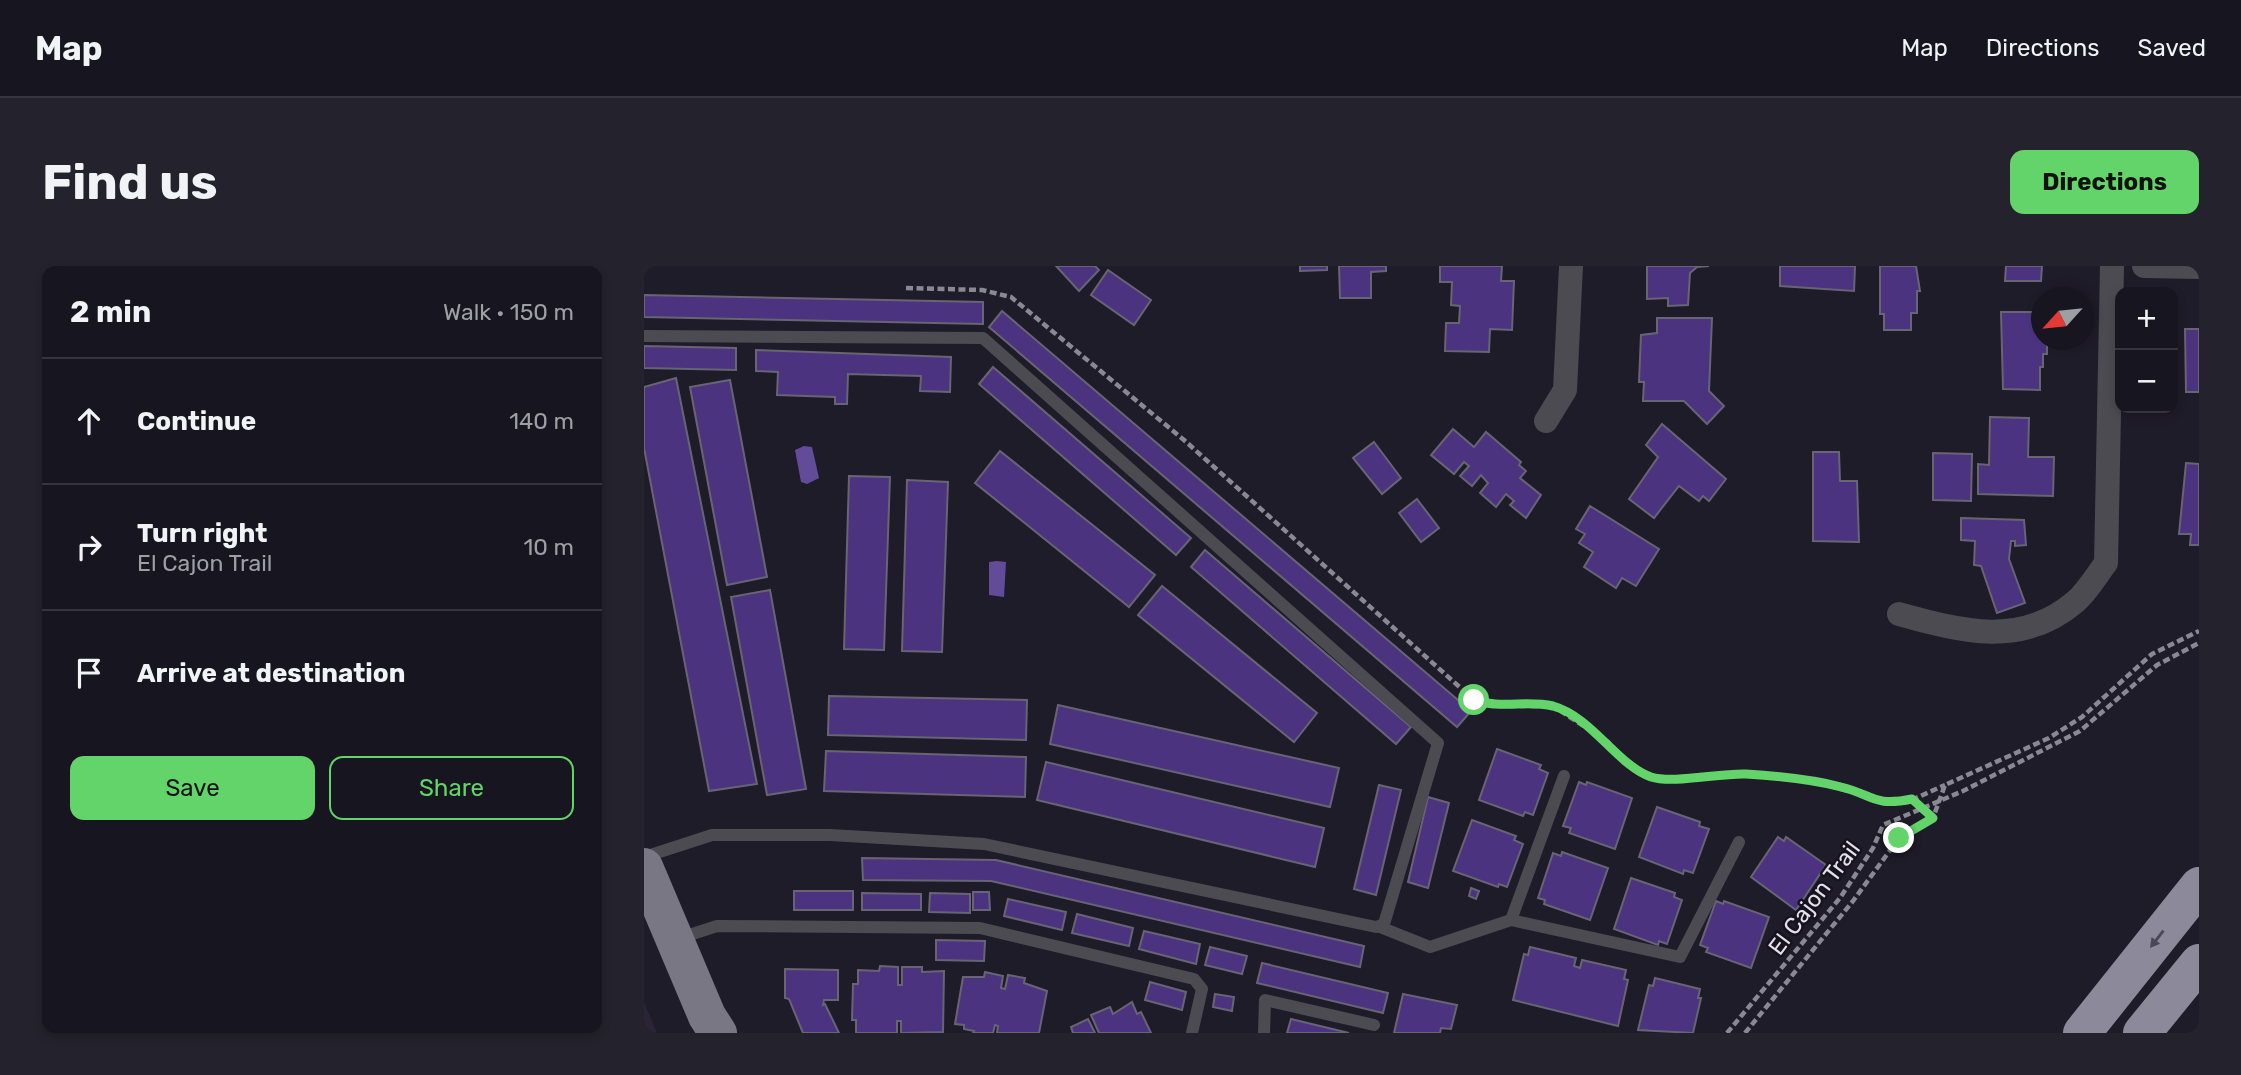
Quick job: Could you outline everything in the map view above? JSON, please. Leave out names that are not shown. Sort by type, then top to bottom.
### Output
[{"type":"highway","points":[[2082,1033],[2199,886]]},
{"type":"highway","points":[[2142,1033],[2199,963]]},
{"type":"main road","points":[[648,889],[675,940],[716,1032]]},
{"type":"street","points":[[1546,421],[1565,390],[1571,266]]},
{"type":"street","points":[[1899,614],[1952,629],[2005,632],[2043,624],[2077,601],[2105,564],[2112,266]]},
{"type":"street","points":[[2144,266],[2199,267]]},
{"type":"lane","points":[[646,336],[983,338],[1436,739],[1438,748],[1384,924],[1380,927]]},
{"type":"lane","points":[[1511,920],[1564,776]]},
{"type":"lane","points":[[644,857],[712,835],[830,835],[984,844],[1380,927],[1430,947],[1511,920],[1680,957],[1739,842]]},
{"type":"lane","points":[[675,940],[717,926],[980,928],[1194,979],[1202,989],[1192,1033]]},
{"type":"lane","points":[[1264,1033],[1265,1000],[1374,1025]]},
{"type":"path","points":[[906,288],[982,290],[1011,296],[1184,440],[1474,700],[1491,706],[1553,706],[1584,724],[1608,742],[1630,765],[1650,776],[1669,781],[1700,775],[1746,774],[1810,780],[1891,803],[1912,799],[2049,738],[2082,718],[2152,654],[2199,631]]},
{"type":"path","name":"El Cajon Trail","points":[[1727,1033],[1840,898],[1874,848],[1884,825],[1939,801],[2080,731],[2157,665],[2199,643]]},
{"type":"path","points":[[1933,818],[1945,785]]},
{"type":"path","points":[[1912,799],[1924,807],[1933,818]]},
{"type":"path","name":"El Cajon Trail","points":[[1745,1033],[1853,901],[1899,838],[1933,818]]},
{"type":"shaded area","points":[[804,446],[812,447],[819,478],[807,484],[801,482],[795,450]]},
{"type":"shaded area","points":[[989,562],[1006,562],[1004,597],[989,595]]},
{"type":"shaded area","points":[[644,1002],[657,1033],[644,1033]]},
{"type":"building","points":[[1056,266],[1095,266],[1099,270],[1079,291]]},
{"type":"building","points":[[1300,266],[1327,266],[1327,270],[1300,271]]},
{"type":"building","points":[[1339,266],[1386,266],[1386,271],[1371,272],[1371,298],[1340,298]]},
{"type":"building","points":[[1440,266],[1502,266],[1501,281],[1514,281],[1512,330],[1490,329],[1489,352],[1445,351],[1446,323],[1459,323],[1460,306],[1451,305],[1452,282],[1440,282]]},
{"type":"building","points":[[1647,266],[1709,266],[1697,267],[1690,273],[1688,305],[1668,306],[1668,298],[1647,299]]},
{"type":"building","points":[[1780,266],[1855,266],[1854,291],[1780,286]]},
{"type":"building","points":[[1880,266],[1916,266],[1920,291],[1917,291],[1917,313],[1911,313],[1911,330],[1884,330],[1884,314],[1880,314]]},
{"type":"building","points":[[2006,266],[2042,266],[2041,281],[2005,281]]},
{"type":"building","points":[[1108,270],[1151,300],[1134,325],[1091,295]]},
{"type":"building","points":[[644,295],[983,302],[983,324],[644,317]]},
{"type":"building","points":[[1002,311],[1471,711],[1457,727],[989,327]]},
{"type":"building","points":[[2001,312],[2031,312],[2031,350],[2047,350],[2047,354],[2043,354],[2043,367],[2040,367],[2040,390],[2003,389]]},
{"type":"building","points":[[1657,318],[1712,318],[1709,391],[1724,406],[1707,424],[1684,401],[1643,401],[1644,382],[1639,382],[1641,335],[1657,333]]},
{"type":"building","points":[[2185,329],[2199,329],[2199,392],[2186,392]]},
{"type":"building","points":[[644,346],[736,348],[736,370],[644,368]]},
{"type":"building","points":[[756,350],[951,357],[950,392],[920,391],[921,376],[848,374],[847,404],[835,404],[835,397],[777,395],[778,372],[756,371]]},
{"type":"building","points":[[993,367],[1191,538],[1176,555],[979,384]]},
{"type":"building","points":[[676,378],[757,784],[709,791],[644,448],[644,387]]},
{"type":"building","points":[[730,380],[767,577],[727,585],[690,387]]},
{"type":"building","points":[[1990,417],[2029,418],[2028,457],[2054,457],[2053,496],[1978,494],[1978,464],[1989,465]]},
{"type":"building","points":[[1662,424],[1726,479],[1709,501],[1703,496],[1699,501],[1679,486],[1654,518],[1629,499],[1658,457],[1646,445]]},
{"type":"building","points":[[1453,429],[1474,447],[1486,432],[1521,462],[1519,465],[1526,471],[1520,478],[1541,495],[1526,518],[1510,505],[1514,501],[1506,494],[1496,507],[1480,493],[1488,483],[1481,475],[1472,486],[1460,476],[1469,466],[1464,462],[1454,474],[1431,455]]},
{"type":"building","points":[[1374,442],[1401,478],[1382,494],[1353,458]]},
{"type":"building","points":[[1000,451],[1155,575],[1129,607],[975,483]]},
{"type":"building","points":[[1813,452],[1839,452],[1840,481],[1857,481],[1859,542],[1813,541]]},
{"type":"building","points":[[1933,453],[1972,454],[1971,501],[1933,500]]},
{"type":"building","points":[[2186,463],[2199,464],[2199,545],[2190,545],[2191,534],[2179,534]]},
{"type":"building","points":[[849,476],[890,477],[884,650],[844,649]]},
{"type":"building","points":[[907,480],[948,482],[942,652],[902,651]]},
{"type":"building","points":[[1417,499],[1439,528],[1421,542],[1399,513]]},
{"type":"building","points":[[1590,506],[1659,549],[1636,586],[1622,578],[1616,588],[1584,567],[1593,552],[1579,543],[1585,534],[1576,529]]},
{"type":"building","points":[[1961,518],[2024,520],[2026,545],[2015,546],[2015,541],[2011,541],[2009,559],[2025,603],[1997,613],[1981,566],[1974,565],[1975,541],[1961,540]]},
{"type":"building","points":[[1205,550],[1411,727],[1396,744],[1191,567]]},
{"type":"building","points":[[1162,586],[1317,713],[1294,742],[1138,615]]},
{"type":"building","points":[[770,590],[806,789],[767,795],[731,597]]},
{"type":"building","points":[[829,696],[1027,700],[1026,740],[828,735]]},
{"type":"building","points":[[1058,705],[1339,768],[1330,807],[1050,744]]},
{"type":"building","points":[[1497,749],[1541,765],[1539,769],[1548,773],[1533,815],[1525,812],[1523,816],[1479,800]]},
{"type":"building","points":[[826,751],[1026,757],[1025,797],[824,791]]},
{"type":"building","points":[[1046,762],[1324,828],[1315,867],[1037,800]]},
{"type":"building","points":[[1579,782],[1586,785],[1587,782],[1632,798],[1615,849],[1569,833],[1571,828],[1563,826]]},
{"type":"building","points":[[1379,785],[1401,790],[1376,895],[1354,889]]},
{"type":"building","points":[[1428,797],[1449,803],[1428,888],[1408,882]]},
{"type":"building","points":[[1657,807],[1700,822],[1699,826],[1709,829],[1693,873],[1684,870],[1683,874],[1639,857]]},
{"type":"building","points":[[1472,820],[1516,836],[1514,840],[1523,844],[1507,887],[1499,884],[1498,887],[1453,871]]},
{"type":"building","points":[[1778,837],[1784,841],[1786,837],[1826,865],[1796,910],[1751,877]]},
{"type":"building","points":[[1562,852],[1608,868],[1590,920],[1544,904],[1545,900],[1538,898],[1553,853],[1561,856]]},
{"type":"building","points":[[862,858],[996,860],[1364,946],[1360,967],[991,881],[863,880]]},
{"type":"building","points":[[1631,878],[1675,893],[1674,897],[1682,900],[1667,944],[1659,941],[1658,945],[1614,929]]},
{"type":"building","points":[[1471,888],[1479,891],[1476,899],[1469,896]]},
{"type":"building","points":[[794,891],[853,891],[853,910],[794,910]]},
{"type":"building","points":[[973,892],[989,892],[990,910],[973,910]]},
{"type":"building","points":[[862,893],[921,894],[921,910],[862,910]]},
{"type":"building","points":[[930,893],[970,894],[970,913],[929,912]]},
{"type":"building","points":[[1008,899],[1066,912],[1062,930],[1004,916]]},
{"type":"building","points":[[1716,901],[1723,904],[1724,901],[1769,917],[1751,968],[1706,952],[1708,948],[1700,945]]},
{"type":"building","points":[[1077,914],[1133,928],[1129,946],[1072,933]]},
{"type":"building","points":[[1144,931],[1200,944],[1196,964],[1139,949]]},
{"type":"building","points":[[936,940],[985,941],[984,961],[936,960]]},
{"type":"building","points":[[1210,947],[1247,956],[1242,974],[1205,965]]},
{"type":"building","points":[[1530,947],[1576,958],[1574,966],[1580,968],[1582,960],[1626,970],[1624,979],[1628,980],[1618,1026],[1513,1000],[1524,954],[1528,955]]},
{"type":"building","points":[[1262,963],[1388,993],[1383,1013],[1257,983]]},
{"type":"building","points":[[880,966],[898,967],[898,985],[902,985],[902,967],[922,967],[922,972],[944,971],[943,1032],[901,1033],[901,1021],[897,1021],[897,1033],[856,1033],[856,1020],[852,1020],[853,984],[858,984],[858,970],[879,971]]},
{"type":"building","points":[[785,969],[838,970],[838,1000],[824,1000],[823,1005],[825,1004],[839,1033],[803,1033],[789,999],[785,998]]},
{"type":"building","points":[[985,972],[1003,976],[1001,988],[1005,989],[1008,975],[1025,978],[1024,983],[1047,991],[1039,1033],[997,1033],[998,1026],[995,1025],[993,1033],[973,1033],[974,1031],[964,1029],[964,1025],[955,1024],[963,977],[984,977]]},
{"type":"building","points":[[1655,978],[1700,989],[1698,998],[1701,998],[1693,1033],[1638,1030],[1649,985],[1653,986]]},
{"type":"building","points":[[1150,982],[1186,992],[1182,1010],[1145,1000]]},
{"type":"building","points":[[1215,994],[1234,997],[1232,1011],[1213,1007]]},
{"type":"building","points":[[1403,994],[1457,1005],[1451,1029],[1441,1028],[1440,1033],[1394,1033]]},
{"type":"building","points":[[1132,1002],[1137,1014],[1141,1012],[1151,1033],[1099,1033],[1091,1015],[1110,1007],[1113,1014]]},
{"type":"building","points":[[1088,1019],[1095,1033],[1073,1033],[1071,1027]]},
{"type":"building","points":[[1291,1019],[1349,1033],[1287,1033]]},
{"type":"route","points":[[1474,700],[1491,706],[1553,706],[1608,742],[1630,765],[1650,776],[1669,781],[1700,775],[1746,774],[1810,780],[1891,803],[1912,799],[1924,807],[1933,818],[1910,829],[1899,838]]}]
